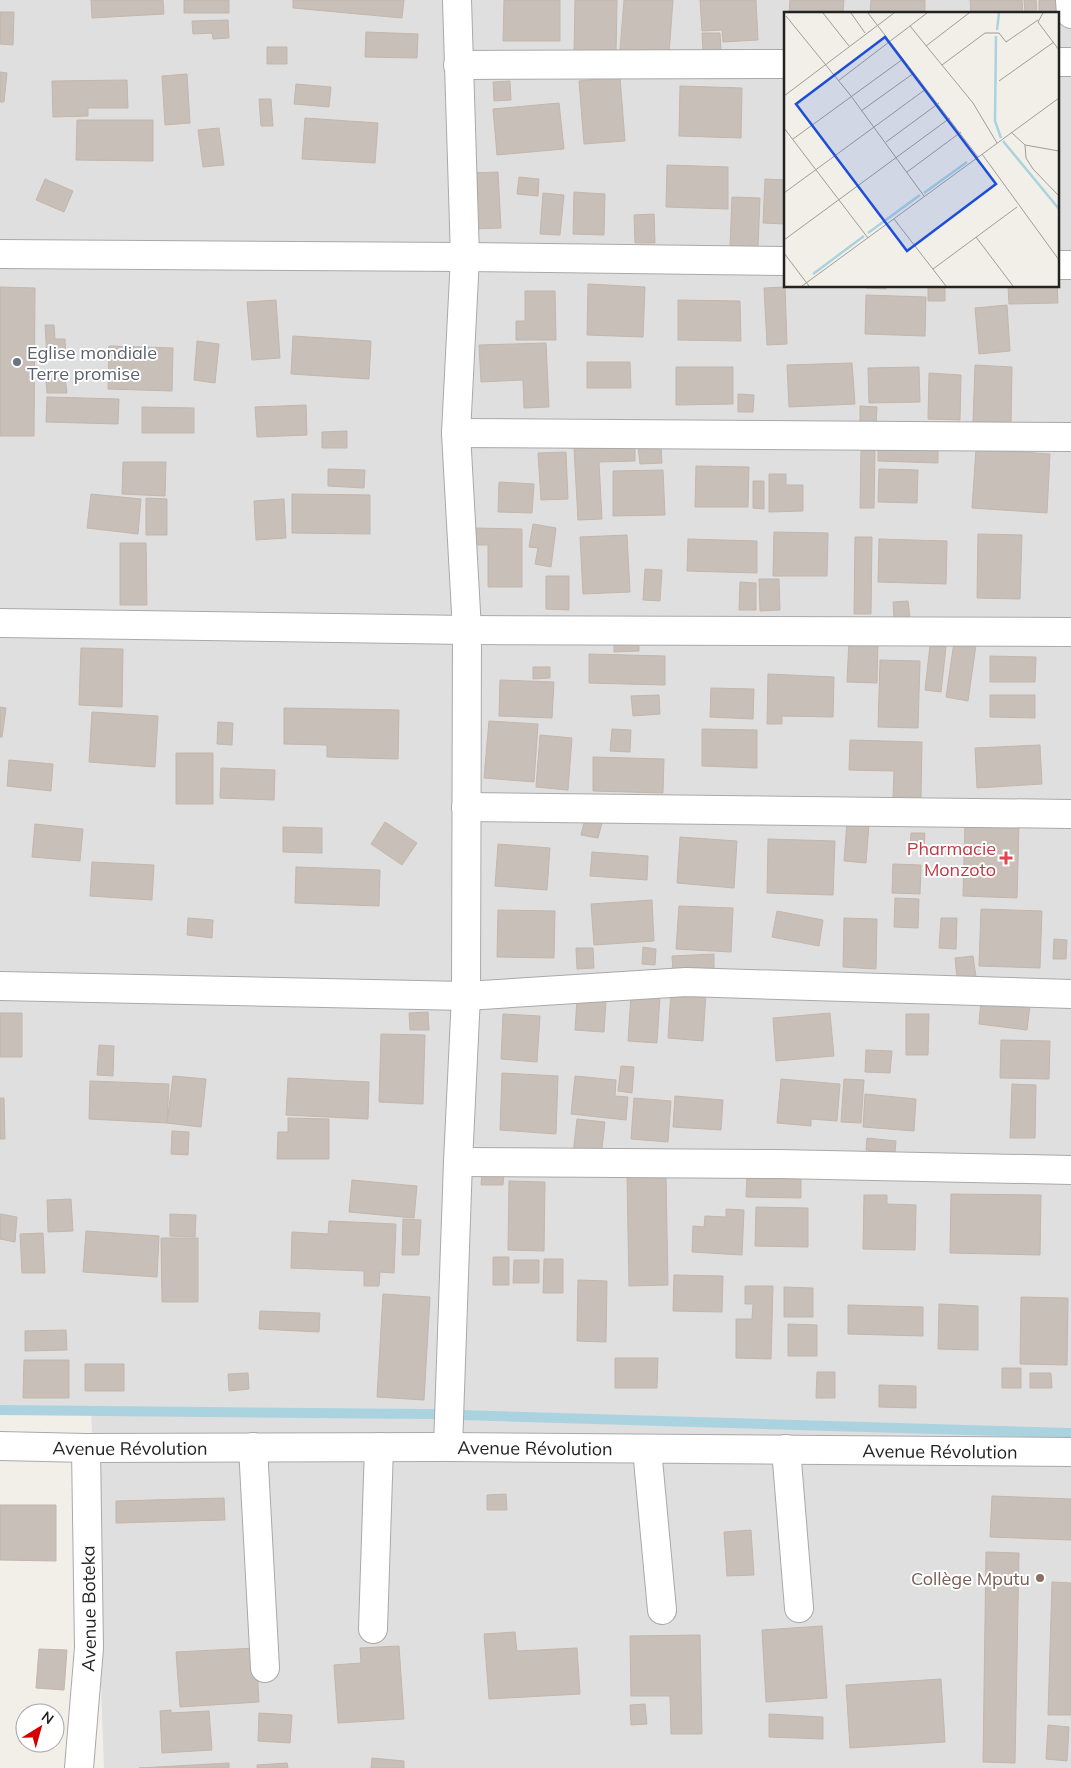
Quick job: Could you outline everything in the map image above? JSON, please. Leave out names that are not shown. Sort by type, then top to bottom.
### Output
[{"type":"street","points":[[448,1447],[466,996],[467,630],[456,433],[465,257],[457,0]]},
{"type":"street","points":[[1070,0],[1071,14]]},
{"type":"street","points":[[1058,62],[1071,62]]},
{"type":"street","points":[[458,65],[784,64]]},
{"type":"street","points":[[0,254],[465,257],[784,262]]},
{"type":"street","points":[[1058,265],[1071,265]]},
{"type":"street","points":[[456,433],[1071,437]]},
{"type":"street","points":[[0,623],[467,630],[1071,632]]},
{"type":"street","points":[[466,807],[1071,814]]},
{"type":"street","points":[[0,986],[466,996],[686,982],[1071,994]]},
{"type":"street","points":[[458,1162],[779,1164],[1071,1170]]},
{"type":"street","name":"Avenue Révolution","points":[[0,1446],[86,1448],[646,1448],[1071,1452]]},
{"type":"street","points":[[253,1447],[265,1668]]},
{"type":"street","points":[[373,1629],[379,1447]]},
{"type":"street","name":"Avenue Boteka","points":[[79,1768],[89,1648],[86,1448]]},
{"type":"street","points":[[646,1448],[662,1610]]},
{"type":"street","points":[[786,1449],[799,1608]]},
{"type":"shaded area","points":[[0,0],[1071,0],[1071,1768],[104,1768],[91,1408],[0,1406]]},
{"type":"building","points":[[91,0],[163,0],[164,14],[92,18]]},
{"type":"building","points":[[184,0],[229,0],[229,13],[184,13]]},
{"type":"building","points":[[293,0],[404,0],[402,18],[293,8]]},
{"type":"building","points":[[504,0],[560,0],[560,41],[503,41]]},
{"type":"building","points":[[575,0],[617,0],[616,54],[574,52]]},
{"type":"building","points":[[624,0],[673,0],[669,54],[620,50]]},
{"type":"building","points":[[700,0],[756,0],[758,40],[723,42],[722,30],[702,31]]},
{"type":"building","points":[[790,0],[844,0],[843,12],[789,12]]},
{"type":"building","points":[[871,0],[925,0],[925,12],[870,12]]},
{"type":"building","points":[[970,0],[1022,0],[1023,12],[971,12]]},
{"type":"building","points":[[1024,0],[1036,0],[1037,12],[1025,12]]},
{"type":"building","points":[[1039,0],[1057,0],[1057,12],[1039,12]]},
{"type":"building","points":[[0,12],[14,12],[13,45],[0,44]]},
{"type":"building","points":[[228,20],[229,38],[213,39],[212,33],[193,34],[192,21]]},
{"type":"building","points":[[366,32],[418,34],[417,58],[365,57]]},
{"type":"building","points":[[702,33],[720,33],[721,50],[703,51]]},
{"type":"building","points":[[267,47],[287,47],[287,64],[267,64]]},
{"type":"building","points":[[0,72],[7,73],[4,102],[0,102]]},
{"type":"building","points":[[187,74],[190,123],[165,125],[162,76]]},
{"type":"building","points":[[620,77],[625,141],[584,144],[579,81]]},
{"type":"building","points":[[127,80],[128,108],[88,108],[88,116],[53,117],[52,81]]},
{"type":"building","points":[[510,81],[511,100],[494,101],[493,82]]},
{"type":"building","points":[[296,84],[331,87],[329,107],[294,104]]},
{"type":"building","points":[[680,86],[742,88],[741,138],[679,136]]},
{"type":"building","points":[[259,99],[271,99],[273,126],[261,126]]},
{"type":"building","points":[[559,103],[564,149],[497,155],[493,109]]},
{"type":"building","points":[[305,118],[378,123],[375,163],[302,159]]},
{"type":"building","points":[[77,120],[153,120],[153,161],[76,160]]},
{"type":"building","points":[[219,128],[224,165],[203,167],[198,130]]},
{"type":"building","points":[[667,165],[728,167],[728,209],[666,207]]},
{"type":"building","points":[[498,172],[501,228],[471,229],[468,173]]},
{"type":"building","points":[[519,177],[539,179],[538,196],[517,194]]},
{"type":"building","points":[[45,179],[73,191],[64,212],[36,200]]},
{"type":"building","points":[[765,179],[784,180],[784,224],[763,223]]},
{"type":"building","points":[[574,192],[605,194],[604,235],[573,234]]},
{"type":"building","points":[[543,193],[564,195],[560,235],[540,234]]},
{"type":"building","points":[[732,197],[760,198],[758,248],[730,247]]},
{"type":"building","points":[[654,214],[655,243],[635,243],[634,215]]},
{"type":"building","points":[[588,284],[645,287],[643,337],[587,335]]},
{"type":"building","name":"Eglise mondiale Terre promise","points":[[0,287],[35,288],[34,436],[0,436]]},
{"type":"building","points":[[764,288],[785,288],[787,344],[767,345]]},
{"type":"building","points":[[928,288],[945,288],[945,301],[928,301]]},
{"type":"building","points":[[1008,288],[1057,288],[1058,303],[1009,304]]},
{"type":"building","points":[[525,291],[555,291],[556,340],[516,340],[516,321],[525,321]]},
{"type":"building","points":[[866,295],[926,297],[925,336],[865,334]]},
{"type":"building","points":[[276,300],[280,358],[252,360],[247,302]]},
{"type":"building","points":[[678,300],[740,301],[741,341],[678,340]]},
{"type":"building","points":[[1007,305],[1010,351],[979,354],[975,308]]},
{"type":"building","points":[[45,325],[54,325],[55,339],[65,339],[66,357],[47,358]]},
{"type":"building","points":[[293,336],[371,341],[369,379],[291,374]]},
{"type":"building","points":[[197,341],[219,344],[215,383],[194,380]]},
{"type":"building","points":[[546,343],[549,407],[524,408],[523,380],[481,382],[479,345]]},
{"type":"building","points":[[109,346],[173,348],[172,391],[108,389]]},
{"type":"building","points":[[587,362],[630,362],[631,388],[587,388]]},
{"type":"building","points":[[852,363],[855,404],[789,407],[787,365]]},
{"type":"building","points":[[975,365],[1012,367],[1011,423],[973,422]]},
{"type":"building","points":[[676,367],[733,367],[733,404],[676,405]]},
{"type":"building","points":[[919,367],[920,402],[869,403],[868,368]]},
{"type":"building","points":[[929,373],[961,375],[960,420],[928,419]]},
{"type":"building","points":[[65,378],[67,393],[47,393],[46,379]]},
{"type":"building","points":[[738,394],[754,395],[753,412],[738,412]]},
{"type":"building","points":[[47,397],[119,399],[118,424],[46,422]]},
{"type":"building","points":[[306,405],[307,435],[257,437],[255,407]]},
{"type":"building","points":[[860,406],[877,407],[876,424],[860,423]]},
{"type":"building","points":[[142,407],[194,408],[194,433],[142,433]]},
{"type":"building","points":[[347,431],[347,448],[322,448],[322,432]]},
{"type":"building","points":[[878,444],[938,446],[938,463],[878,461]]},
{"type":"building","points":[[635,446],[635,461],[599,462],[602,519],[578,520],[574,448]]},
{"type":"building","points":[[661,446],[662,463],[640,464],[638,447]]},
{"type":"building","points":[[976,449],[1050,454],[1047,513],[972,508]]},
{"type":"building","points":[[861,451],[875,451],[874,508],[860,508]]},
{"type":"building","points":[[566,452],[568,499],[541,500],[538,453]]},
{"type":"building","points":[[123,462],[166,462],[165,496],[122,494]]},
{"type":"building","points":[[696,466],[749,467],[748,507],[695,507]]},
{"type":"building","points":[[328,469],[365,470],[364,488],[328,486]]},
{"type":"building","points":[[879,469],[918,470],[917,503],[878,502]]},
{"type":"building","points":[[663,470],[665,515],[613,516],[613,471]]},
{"type":"building","points":[[769,474],[786,474],[786,485],[803,485],[803,511],[769,512]]},
{"type":"building","points":[[753,481],[764,481],[764,509],[753,508]]},
{"type":"building","points":[[499,482],[534,484],[532,513],[498,512]]},
{"type":"building","points":[[91,494],[141,499],[138,534],[87,528]]},
{"type":"building","points":[[292,494],[370,495],[370,534],[292,533]]},
{"type":"building","points":[[146,498],[167,499],[167,535],[146,535]]},
{"type":"building","points":[[284,499],[286,538],[256,540],[254,501]]},
{"type":"building","points":[[533,524],[556,528],[551,567],[535,564],[538,548],[529,547]]},
{"type":"building","points":[[473,528],[522,529],[522,587],[488,587],[488,545],[472,545]]},
{"type":"building","points":[[774,532],[828,533],[827,576],[773,576]]},
{"type":"building","points":[[978,534],[1022,535],[1020,599],[977,598]]},
{"type":"building","points":[[627,535],[630,592],[583,594],[580,537]]},
{"type":"building","points":[[855,537],[872,537],[871,614],[854,614]]},
{"type":"building","points":[[688,539],[757,541],[757,573],[687,571]]},
{"type":"building","points":[[879,539],[947,541],[946,584],[878,582]]},
{"type":"building","points":[[120,543],[146,543],[147,605],[120,605]]},
{"type":"building","points":[[645,569],[662,570],[660,601],[643,600]]},
{"type":"building","points":[[546,576],[569,576],[569,610],[546,609]]},
{"type":"building","points":[[759,579],[779,579],[780,610],[760,611]]},
{"type":"building","points":[[740,582],[756,583],[756,610],[739,610]]},
{"type":"building","points":[[908,601],[910,618],[894,619],[893,602]]},
{"type":"building","points":[[849,639],[878,640],[877,683],[847,682]]},
{"type":"building","points":[[614,641],[639,641],[639,651],[614,652]]},
{"type":"building","points":[[954,642],[976,645],[968,701],[946,697]]},
{"type":"building","points":[[930,645],[946,647],[941,692],[925,690]]},
{"type":"building","points":[[81,648],[123,649],[122,707],[79,705]]},
{"type":"building","points":[[589,654],[665,656],[665,685],[589,683]]},
{"type":"building","points":[[990,656],[1036,657],[1035,682],[990,682]]},
{"type":"building","points":[[880,660],[920,661],[918,728],[878,727]]},
{"type":"building","points":[[533,667],[550,667],[550,678],[533,679]]},
{"type":"building","points":[[768,674],[834,677],[833,717],[782,716],[782,724],[767,724]]},
{"type":"building","points":[[500,680],[554,682],[552,718],[499,716]]},
{"type":"building","points":[[711,688],[754,689],[753,719],[710,717]]},
{"type":"building","points":[[659,695],[660,714],[633,716],[631,696]]},
{"type":"building","points":[[990,695],[1035,695],[1035,718],[990,717]]},
{"type":"building","points":[[0,707],[6,708],[2,737],[0,737]]},
{"type":"building","points":[[284,708],[399,710],[398,759],[327,757],[327,745],[284,744]]},
{"type":"building","points":[[92,712],[158,716],[155,767],[89,762]]},
{"type":"building","points":[[489,721],[538,724],[534,782],[484,778]]},
{"type":"building","points":[[218,722],[233,723],[232,745],[217,744]]},
{"type":"building","points":[[612,729],[631,730],[630,752],[610,751]]},
{"type":"building","points":[[702,729],[757,730],[757,768],[702,766]]},
{"type":"building","points":[[540,735],[572,738],[568,790],[536,787]]},
{"type":"building","points":[[850,740],[922,742],[921,797],[893,797],[894,771],[849,770]]},
{"type":"building","points":[[1040,745],[1042,784],[977,788],[975,748]]},
{"type":"building","points":[[176,753],[213,753],[213,804],[176,804]]},
{"type":"building","points":[[593,757],[664,759],[663,793],[593,791]]},
{"type":"building","points":[[9,760],[53,764],[51,791],[7,786]]},
{"type":"building","points":[[221,768],[275,770],[274,800],[220,798]]},
{"type":"building","points":[[585,819],[602,823],[598,838],[581,835]]},
{"type":"building","points":[[385,822],[417,843],[402,865],[371,844]]},
{"type":"building","points":[[847,822],[869,824],[866,863],[844,861]]},
{"type":"building","points":[[965,822],[1019,824],[1017,898],[963,896]]},
{"type":"building","points":[[35,824],[83,829],[80,861],[32,857]]},
{"type":"building","points":[[283,827],[322,828],[322,853],[283,852]]},
{"type":"building","points":[[911,833],[925,833],[924,850],[910,849]]},
{"type":"building","points":[[680,837],[737,841],[734,888],[677,883]]},
{"type":"building","points":[[768,839],[835,841],[833,895],[767,893]]},
{"type":"building","points":[[498,844],[550,848],[547,890],[495,886]]},
{"type":"building","points":[[592,852],[648,856],[647,880],[590,876]]},
{"type":"building","points":[[92,862],[154,865],[152,900],[90,896]]},
{"type":"building","points":[[893,864],[921,865],[920,894],[892,893]]},
{"type":"building","points":[[296,867],[380,870],[379,906],[295,903]]},
{"type":"building","points":[[895,898],[919,899],[918,928],[894,927]]},
{"type":"building","points":[[652,900],[654,941],[594,945],[591,904]]},
{"type":"building","points":[[679,906],[733,908],[731,952],[676,949]]},
{"type":"building","points":[[981,909],[1042,911],[1040,968],[979,966]]},
{"type":"building","points":[[498,910],[555,911],[554,958],[497,957]]},
{"type":"building","points":[[777,911],[823,920],[819,946],[772,937]]},
{"type":"building","points":[[188,918],[213,920],[212,938],[187,935]]},
{"type":"building","points":[[844,918],[877,919],[876,969],[843,967]]},
{"type":"building","points":[[941,918],[957,918],[956,949],[939,948]]},
{"type":"building","points":[[1054,939],[1067,940],[1066,959],[1053,959]]},
{"type":"building","points":[[643,947],[656,949],[655,965],[642,964]]},
{"type":"building","points":[[576,948],[593,948],[594,968],[577,969]]},
{"type":"building","points":[[714,954],[714,972],[673,974],[672,956]]},
{"type":"building","points":[[973,956],[976,977],[957,979],[955,958]]},
{"type":"building","points":[[671,990],[706,992],[703,1041],[668,1038]]},
{"type":"building","points":[[631,995],[660,997],[657,1043],[628,1041]]},
{"type":"building","points":[[577,999],[606,1001],[604,1032],[575,1030]]},
{"type":"building","points":[[981,1000],[1030,1006],[1027,1030],[979,1024]]},
{"type":"building","points":[[428,1012],[429,1030],[410,1030],[409,1013]]},
{"type":"building","points":[[0,1013],[22,1013],[22,1057],[0,1057]]},
{"type":"building","points":[[830,1013],[834,1056],[776,1061],[773,1018]]},
{"type":"building","points":[[503,1014],[540,1016],[537,1062],[501,1059]]},
{"type":"building","points":[[906,1014],[929,1014],[928,1055],[906,1055]]},
{"type":"building","points":[[381,1034],[425,1035],[423,1104],[379,1102]]},
{"type":"building","points":[[1001,1040],[1050,1041],[1049,1079],[1000,1078]]},
{"type":"building","points":[[99,1045],[114,1046],[113,1076],[97,1075]]},
{"type":"building","points":[[866,1050],[892,1051],[890,1073],[865,1072]]},
{"type":"building","points":[[621,1066],[634,1067],[632,1093],[618,1091]]},
{"type":"building","points":[[502,1073],[558,1076],[556,1134],[500,1130]]},
{"type":"building","points":[[173,1076],[206,1079],[201,1127],[167,1123]]},
{"type":"building","points":[[575,1076],[616,1080],[615,1096],[628,1097],[626,1120],[571,1114]]},
{"type":"building","points":[[288,1078],[369,1082],[368,1119],[286,1115]]},
{"type":"building","points":[[781,1079],[840,1084],[837,1121],[811,1119],[811,1126],[777,1123]]},
{"type":"building","points":[[844,1079],[864,1080],[861,1123],[841,1122]]},
{"type":"building","points":[[90,1081],[169,1084],[167,1123],[89,1119]]},
{"type":"building","points":[[1012,1084],[1036,1085],[1035,1138],[1010,1138]]},
{"type":"building","points":[[865,1094],[916,1099],[914,1131],[863,1127]]},
{"type":"building","points":[[675,1096],[723,1100],[721,1130],[673,1127]]},
{"type":"building","points":[[0,1098],[4,1098],[5,1139],[0,1139]]},
{"type":"building","points":[[634,1098],[671,1101],[668,1142],[631,1139]]},
{"type":"building","points":[[288,1118],[329,1119],[329,1159],[277,1159],[278,1132],[288,1132]]},
{"type":"building","points":[[577,1119],[605,1122],[601,1157],[573,1154]]},
{"type":"building","points":[[172,1131],[189,1132],[188,1155],[171,1154]]},
{"type":"building","points":[[867,1138],[896,1141],[895,1153],[866,1150]]},
{"type":"building","points":[[482,1171],[504,1171],[503,1185],[481,1185]]},
{"type":"building","points":[[747,1174],[801,1175],[801,1198],[746,1197]]},
{"type":"building","points":[[627,1176],[666,1176],[668,1285],[629,1286]]},
{"type":"building","points":[[352,1180],[417,1186],[414,1218],[349,1212]]},
{"type":"building","points":[[509,1181],[545,1182],[544,1251],[508,1250]]},
{"type":"building","points":[[951,1194],[1041,1195],[1040,1255],[950,1253]]},
{"type":"building","points":[[864,1195],[887,1195],[887,1204],[916,1205],[915,1250],[863,1249]]},
{"type":"building","points":[[71,1199],[73,1231],[48,1232],[47,1200]]},
{"type":"building","points":[[756,1207],[808,1208],[808,1247],[755,1246]]},
{"type":"building","points":[[726,1209],[744,1210],[742,1255],[692,1252],[693,1226],[704,1227],[705,1216],[726,1217]]},
{"type":"building","points":[[0,1214],[17,1217],[15,1242],[0,1239]]},
{"type":"building","points":[[170,1214],[196,1215],[195,1237],[170,1236]]},
{"type":"building","points":[[403,1219],[421,1220],[419,1255],[402,1255]]},
{"type":"building","points":[[329,1221],[396,1224],[394,1273],[380,1272],[379,1286],[364,1286],[364,1271],[291,1268],[292,1232],[328,1234]]},
{"type":"building","points":[[86,1231],[159,1236],[157,1277],[83,1272]]},
{"type":"building","points":[[43,1233],[45,1273],[22,1273],[20,1234]]},
{"type":"building","points":[[161,1238],[198,1238],[198,1302],[162,1302]]},
{"type":"building","points":[[493,1257],[509,1257],[509,1285],[493,1285]]},
{"type":"building","points":[[544,1259],[563,1259],[563,1293],[543,1293]]},
{"type":"building","points":[[514,1260],[539,1260],[539,1283],[513,1283]]},
{"type":"building","points":[[674,1275],[723,1276],[722,1312],[673,1311]]},
{"type":"building","points":[[578,1280],[607,1281],[606,1342],[577,1341]]},
{"type":"building","points":[[745,1286],[773,1286],[771,1359],[736,1358],[736,1319],[752,1319],[753,1304],[745,1304]]},
{"type":"building","points":[[784,1287],[813,1288],[813,1317],[784,1317]]},
{"type":"building","points":[[383,1294],[430,1297],[424,1400],[377,1397]]},
{"type":"building","points":[[1021,1297],[1068,1298],[1067,1365],[1020,1364]]},
{"type":"building","points":[[939,1304],[978,1306],[978,1350],[938,1349]]},
{"type":"building","points":[[848,1305],[923,1307],[923,1336],[848,1334]]},
{"type":"building","points":[[260,1311],[320,1313],[319,1332],[259,1329]]},
{"type":"building","points":[[788,1324],[817,1325],[817,1356],[788,1356]]},
{"type":"building","points":[[66,1330],[67,1350],[25,1351],[25,1331]]},
{"type":"building","points":[[615,1358],[658,1358],[657,1388],[615,1388]]},
{"type":"building","points":[[24,1360],[69,1360],[69,1398],[23,1398]]},
{"type":"building","points":[[85,1364],[124,1364],[124,1391],[85,1391]]},
{"type":"building","points":[[1002,1368],[1021,1368],[1021,1388],[1002,1388]]},
{"type":"building","points":[[817,1372],[835,1372],[835,1398],[816,1398]]},
{"type":"building","points":[[248,1373],[249,1389],[229,1391],[228,1374]]},
{"type":"building","points":[[1030,1373],[1051,1373],[1052,1388],[1030,1388]]},
{"type":"building","points":[[879,1385],[916,1386],[916,1408],[879,1407]]},
{"type":"building","points":[[506,1494],[507,1510],[487,1510],[487,1495]]},
{"type":"building","points":[[992,1496],[1071,1499],[1071,1540],[990,1537]]},
{"type":"building","points":[[224,1498],[225,1520],[116,1523],[116,1501]]},
{"type":"building","points":[[0,1505],[56,1505],[56,1561],[0,1560]]},
{"type":"building","points":[[751,1530],[754,1575],[727,1576],[724,1532]]},
{"type":"building","points":[[986,1552],[1019,1553],[1015,1763],[983,1762]]},
{"type":"building","points":[[1052,1582],[1071,1583],[1071,1715],[1048,1715]]},
{"type":"building","points":[[822,1626],[827,1698],[766,1702],[762,1630]]},
{"type":"building","points":[[515,1632],[517,1651],[577,1648],[580,1694],[489,1699],[484,1634]]},
{"type":"building","points":[[700,1635],[702,1734],[671,1734],[670,1696],[631,1696],[630,1636]]},
{"type":"building","points":[[399,1646],[404,1719],[338,1723],[334,1665],[361,1663],[360,1648]]},
{"type":"building","points":[[256,1648],[259,1702],[180,1707],[176,1652]]},
{"type":"building","points":[[39,1649],[67,1650],[64,1690],[36,1688]]},
{"type":"building","points":[[941,1679],[945,1742],[850,1748],[846,1685]]},
{"type":"building","points":[[645,1704],[647,1724],[631,1725],[630,1705]]},
{"type":"building","points":[[171,1710],[171,1713],[209,1711],[212,1750],[162,1753],[160,1711]]},
{"type":"building","points":[[259,1713],[292,1715],[290,1743],[258,1741]]},
{"type":"building","points":[[769,1714],[823,1717],[823,1739],[769,1737]]},
{"type":"building","points":[[1048,1725],[1069,1727],[1067,1761],[1046,1759]]},
{"type":"building","points":[[372,1758],[404,1761],[404,1768],[371,1768]]},
{"type":"building","points":[[229,1763],[229,1768],[139,1768]]},
{"type":"building","points":[[287,1763],[288,1768],[257,1768],[257,1765]]},
{"type":"waterway","points":[[0,1410],[427,1414],[1071,1433]]},
{"type":"place","name":"Eglise mondiale Terre promise","points":[[17,362]]},
{"type":"place","name":"Pharmacie Monzoto","points":[[1006,858]]},
{"type":"place","name":"Collège Mputu","points":[[1040,1578]]}]
